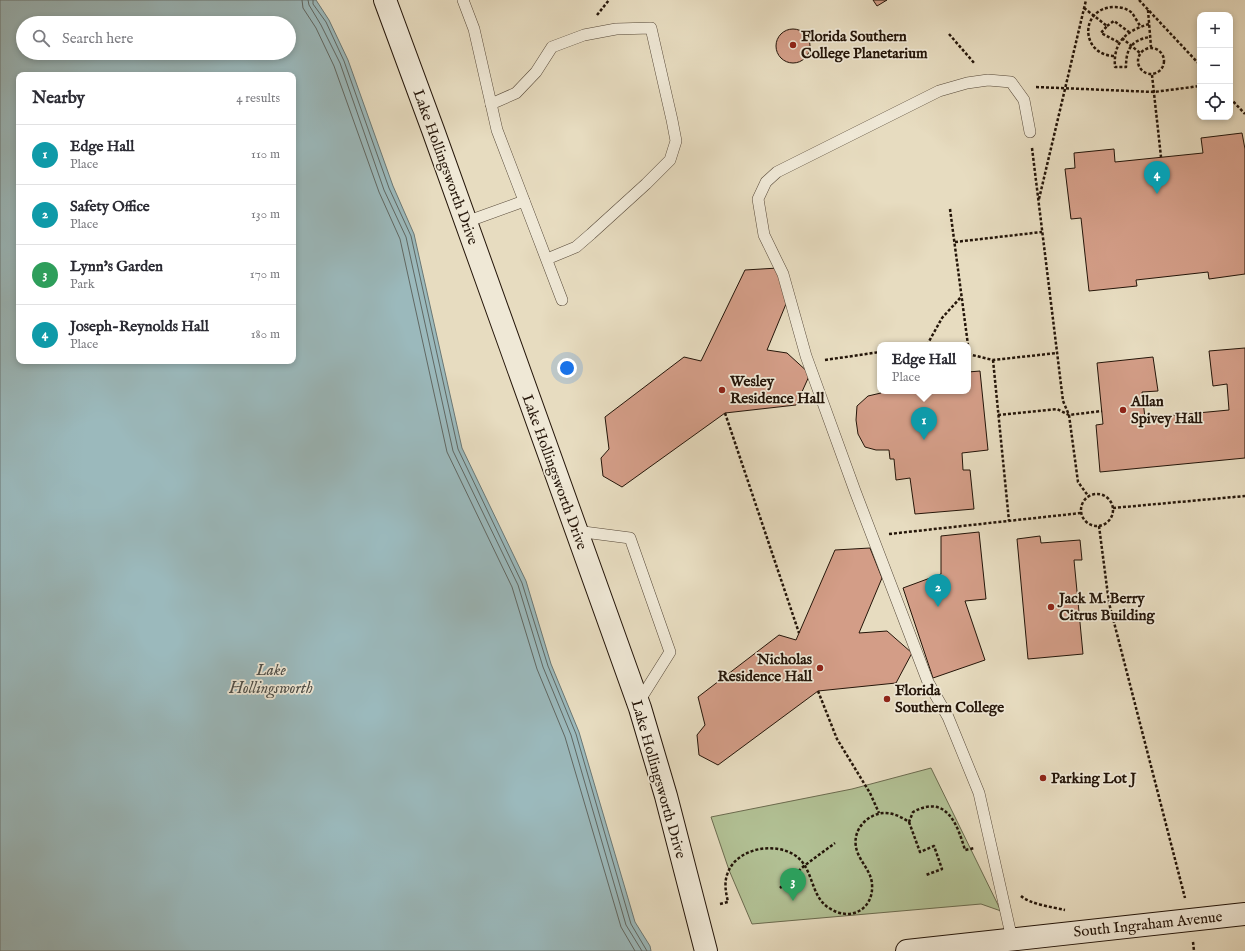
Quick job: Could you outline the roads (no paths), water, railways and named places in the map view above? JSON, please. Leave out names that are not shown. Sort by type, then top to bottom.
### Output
[{"type":"street","name":"Lake Hollingsworth Drive","points":[[385,0],[638,703],[668,803],[706,951]]},
{"type":"street","name":"South Ingraham Avenue","points":[[907,951],[1245,914]]},
{"type":"lane","points":[[463,0],[474,29],[497,130],[562,300]]},
{"type":"lane","points":[[491,104],[516,93],[536,72],[552,47],[584,35],[616,29],[651,28],[676,141],[670,160],[646,184],[576,247],[547,259]]},
{"type":"lane","points":[[1012,939],[979,793],[948,717],[928,682],[872,536],[808,362],[783,274],[764,234],[758,199],[766,182],[777,172],[939,91],[967,83],[988,80],[1011,82],[1024,100],[1030,132]]},
{"type":"lane","points":[[466,222],[524,200]]},
{"type":"lane","points":[[576,531],[630,538],[670,652],[638,703]]},
{"type":"water","name":"Lake Hollingsworth","points":[[0,0],[316,0],[329,20],[348,60],[393,186],[414,234],[462,448],[526,581],[551,664],[579,732],[635,922],[650,946],[651,951],[0,951]]},
{"type":"place","name":"Florida Southern College Planetarium","points":[[793,45]]},
{"type":"place","name":"Joseph-Reynolds Hall","points":[[1157,194]]},
{"type":"place","name":"Wesley Residence Hall","points":[[722,390]]},
{"type":"place","name":"Allan Spivey Hall","points":[[1123,410]]},
{"type":"place","name":"Edge Hall","points":[[924,440]]},
{"type":"place","name":"Safety Office","points":[[938,607]]},
{"type":"place","name":"Jack M. Berry Citrus Building","points":[[1051,607]]},
{"type":"place","name":"Nicholas Residence Hall","points":[[820,668]]},
{"type":"place","name":"Florida Southern College","points":[[887,699]]},
{"type":"place","name":"Parking Lot J","points":[[1043,778]]},
{"type":"place","name":"Lynn's Garden","points":[[793,901]]}]
